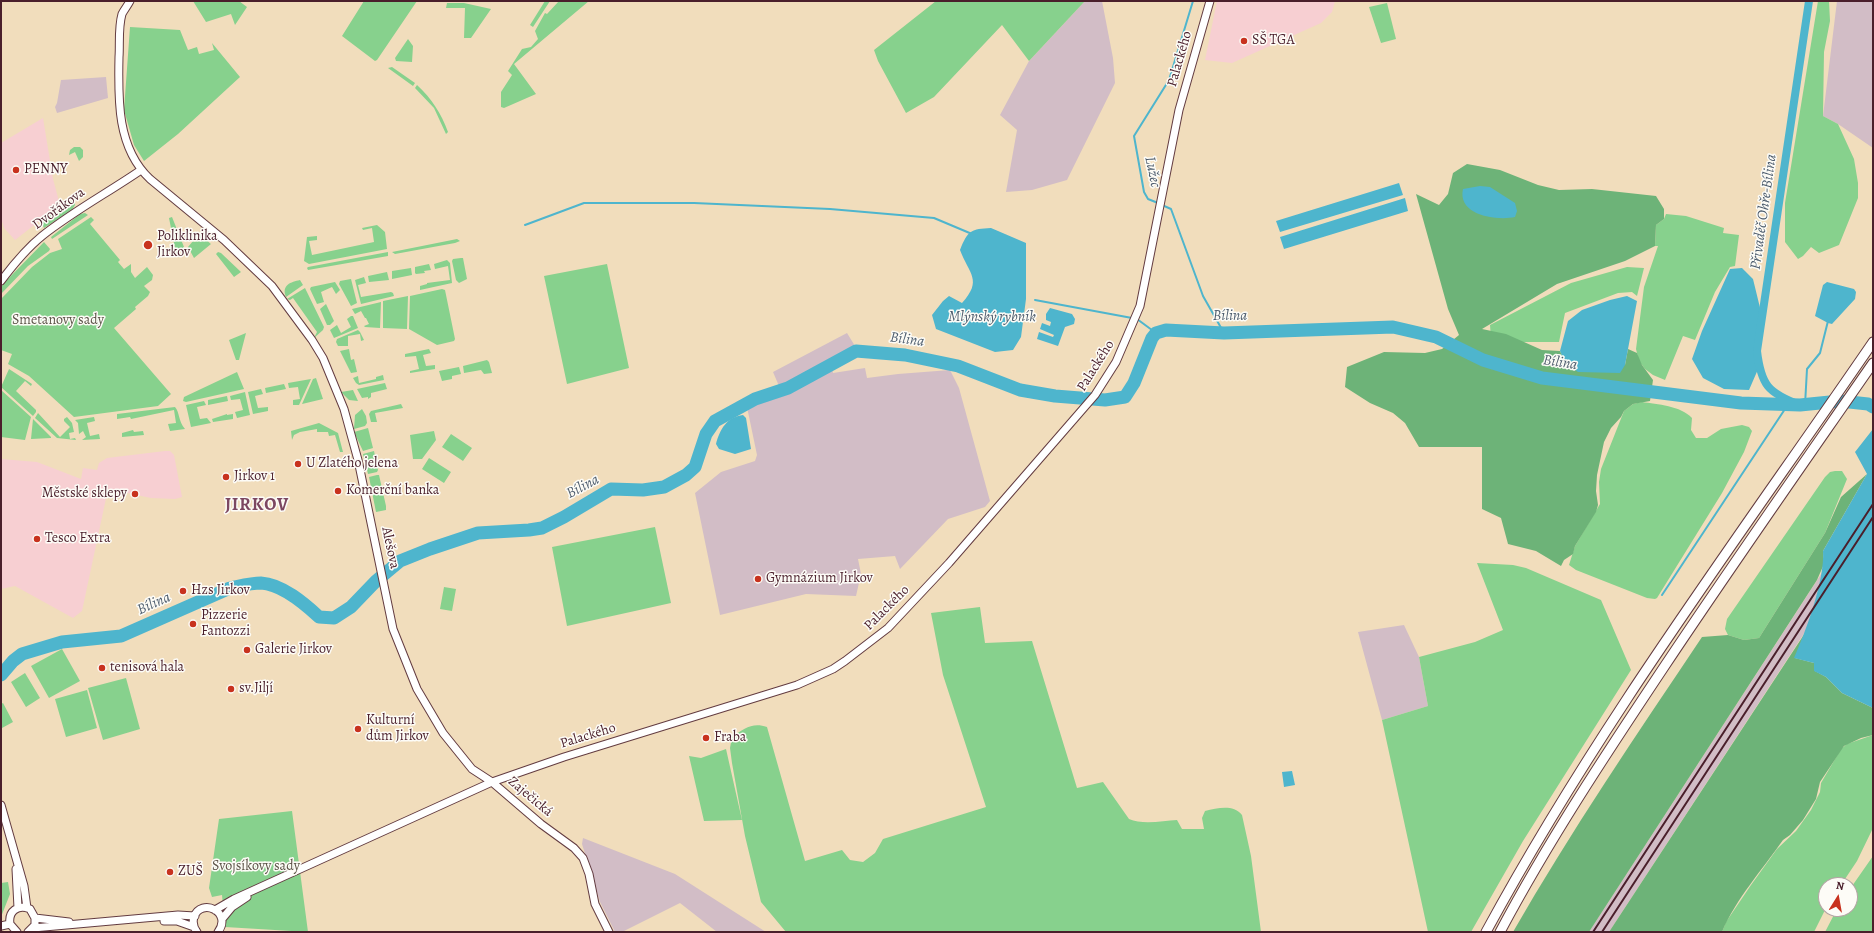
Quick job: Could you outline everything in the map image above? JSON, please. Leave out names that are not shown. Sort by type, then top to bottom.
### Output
[{"type":"highway","points":[[1486,932],[1555,810],[1580,771],[1668,640],[1873,342]]},
{"type":"highway","points":[[1500,932],[1524,887],[1594,771],[1826,429],[1873,363]]},
{"type":"street","points":[[130,1],[122,14],[120,30],[119,111],[123,128],[134,158],[141,170]]},
{"type":"street","name":"Palackého","points":[[215,910],[234,899],[492,782],[564,757],[784,690],[816,677],[845,661],[878,636],[909,606],[949,563],[1084,408],[1095,395],[1116,362],[1142,300],[1179,110],[1210,1]]},
{"type":"street","name":"Dvořákova","points":[[1,281],[16,261],[42,236],[141,170]]},
{"type":"street","name":"Alešova","points":[[141,170],[224,240],[272,286],[312,340],[323,358],[344,409],[358,460],[393,629],[417,690]]},
{"type":"street","name":"Zaječická","points":[[417,690],[454,750],[472,769],[492,782],[541,824],[574,848],[583,858],[589,874],[595,904],[609,932]]},
{"type":"street","points":[[1,805],[24,886],[27,908]]},
{"type":"street","points":[[16,859],[18,908]]},
{"type":"street","name":"Palackého","points":[[222,919],[235,904],[260,888]]},
{"type":"street","points":[[17,932],[10,924],[10,916],[18,908],[27,908],[32,911],[36,918]]},
{"type":"street","points":[[145,920],[178,915],[194,916],[204,908],[215,910],[222,919],[222,924],[218,932]]},
{"type":"street","points":[[194,916],[196,930]]},
{"type":"street","points":[[36,918],[79,923]]},
{"type":"street","points":[[30,930],[36,918]]},
{"type":"street","points":[[30,930],[79,923],[145,920],[177,921],[196,930]]},
{"type":"street","points":[[1,926],[10,924]]},
{"type":"shaded area","points":[[1085,1],[1102,1],[1113,58],[1115,83],[1067,180],[1032,190],[1006,192],[1017,130],[1000,115],[1029,61]]},
{"type":"shaded area","name":"SŠ TGA","points":[[1217,1],[1335,1],[1332,12],[1321,23],[1232,63],[1205,60]]},
{"type":"shaded area","points":[[1837,1],[1873,1],[1873,148],[1838,124],[1823,116]]},
{"type":"shaded area","points":[[106,77],[108,98],[57,113],[55,107],[61,80]]},
{"type":"shaded area","points":[[43,118],[53,179],[60,205],[15,240],[4,228],[1,218],[1,143]]},
{"type":"shaded area","points":[[847,333],[855,346],[779,386],[773,372]]},
{"type":"shaded area","points":[[832,368],[833,373],[865,368],[867,378],[950,370],[959,388],[990,501],[985,507],[948,519],[900,569],[895,556],[858,559],[861,574],[856,596],[806,594],[720,615],[695,493],[721,472],[755,461],[757,455],[747,407],[755,402],[798,388]]},
{"type":"shaded area","points":[[170,451],[174,455],[182,497],[175,499],[151,498],[108,489],[82,611],[73,618],[15,586],[1,589],[1,459],[37,462],[81,479],[83,468],[97,470],[99,463],[107,458]]},
{"type":"shaded area","points":[[1873,494],[1873,528],[1609,932],[1589,932]]},
{"type":"shaded area","points":[[1404,625],[1419,657],[1428,706],[1382,720],[1358,632]]},
{"type":"shaded area","points":[[583,838],[675,874],[766,932],[717,932],[680,903],[622,932],[615,932],[600,902],[582,844]]},
{"type":"green space","points":[[193,1],[239,1],[247,7],[235,25],[231,14],[206,22]]},
{"type":"green space","points":[[364,1],[417,1],[375,61],[342,36]]},
{"type":"green space","points":[[545,1],[550,1],[533,27],[530,25]]},
{"type":"green space","points":[[559,1],[589,1],[514,64],[536,94],[504,108],[501,107],[501,92],[512,75],[508,71],[522,49],[531,47],[538,39],[535,31],[545,13],[547,14]]},
{"type":"green space","points":[[936,1],[1085,1],[1029,61],[1002,25],[934,97],[906,113],[878,61],[874,50]]},
{"type":"green space","points":[[1818,1],[1829,1],[1830,21],[1824,52],[1823,116],[1838,124],[1854,159],[1858,183],[1858,198],[1839,245],[1819,253],[1811,247],[1798,259],[1785,242],[1785,203]]},
{"type":"green space","points":[[447,3],[464,3],[491,9],[471,38],[464,38],[465,8],[446,8]]},
{"type":"green space","points":[[1387,3],[1396,39],[1381,43],[1369,7]]},
{"type":"green space","points":[[130,27],[180,30],[188,50],[197,47],[199,54],[214,50],[212,43],[240,77],[178,134],[144,161],[134,145],[124,110]]},
{"type":"green space","points":[[408,39],[413,46],[412,62],[396,61],[395,58]]},
{"type":"green space","points":[[392,67],[415,83],[413,86],[388,68]]},
{"type":"green space","points":[[417,85],[432,101],[439,112],[448,132],[446,134],[434,108],[415,88]]},
{"type":"green space","points":[[74,147],[80,147],[83,150],[83,157],[79,161],[75,152],[69,155],[70,150]]},
{"type":"green space","points":[[1467,164],[1500,170],[1538,185],[1559,190],[1592,189],[1656,196],[1664,209],[1664,219],[1656,225],[1655,246],[1625,261],[1557,284],[1482,329],[1506,334],[1542,350],[1560,351],[1565,362],[1625,365],[1628,349],[1637,353],[1642,365],[1653,380],[1650,401],[1633,404],[1624,411],[1621,417],[1611,428],[1604,442],[1597,475],[1596,491],[1598,505],[1596,512],[1575,546],[1573,554],[1564,560],[1561,566],[1536,551],[1508,544],[1501,518],[1482,509],[1482,447],[1419,447],[1405,423],[1393,413],[1370,403],[1345,387],[1347,367],[1384,352],[1425,353],[1442,349],[1459,335],[1448,309],[1416,194],[1439,205],[1448,194],[1453,173]]},
{"type":"green space","points":[[74,199],[75,205],[72,210],[44,228],[41,222]]},
{"type":"green space","points":[[85,213],[88,215],[52,239],[51,237],[80,214]]},
{"type":"green space","points":[[1666,214],[1686,216],[1724,228],[1723,233],[1739,235],[1735,266],[1730,267],[1715,292],[1695,340],[1683,336],[1665,380],[1653,375],[1645,369],[1639,361],[1636,349],[1644,287],[1658,246],[1655,246],[1656,225],[1664,219]]},
{"type":"green space","name":"Smetanovy sady","points":[[91,217],[94,220],[90,224],[120,260],[118,262],[124,269],[131,264],[131,272],[135,278],[147,267],[153,275],[152,280],[144,286],[150,292],[148,296],[135,307],[136,309],[114,328],[171,394],[158,406],[74,417],[29,376],[8,364],[12,354],[1,350],[1,299],[32,267],[50,253],[62,249],[58,239]]},
{"type":"green space","points":[[172,217],[184,247],[176,253],[169,218]]},
{"type":"green space","points":[[377,225],[385,232],[387,249],[309,264],[304,261],[307,237],[317,236],[317,240],[309,241],[312,255],[374,242],[372,228],[363,230],[362,228]]},
{"type":"green space","points":[[199,234],[211,244],[194,258],[188,247],[193,241],[195,242],[198,239]]},
{"type":"green space","points":[[457,239],[460,241],[395,254],[392,252]]},
{"type":"green space","points":[[44,242],[50,249],[49,251],[28,266],[1,294],[1,287],[5,282]]},
{"type":"green space","points":[[218,252],[221,253],[241,272],[234,277],[216,254]]},
{"type":"green space","points":[[388,252],[388,256],[308,270],[307,268],[308,267]]},
{"type":"green space","points":[[463,258],[467,279],[459,283],[456,280],[452,261],[453,259]]},
{"type":"green space","points":[[447,260],[450,263],[452,283],[420,290],[420,286],[427,283],[450,280],[448,266],[435,269],[434,264]]},
{"type":"green space","points":[[429,264],[431,270],[424,271],[425,273],[415,273],[415,267]]},
{"type":"green space","points":[[607,264],[629,368],[567,384],[544,276]]},
{"type":"green space","points":[[1627,267],[1644,268],[1637,296],[1632,292],[1618,293],[1565,313],[1559,342],[1514,342],[1491,338],[1490,325],[1571,283]]},
{"type":"green space","points":[[411,268],[412,275],[392,279],[392,271]]},
{"type":"green space","points":[[387,272],[389,280],[369,282],[368,276]]},
{"type":"green space","points":[[364,277],[366,283],[358,285],[361,297],[391,292],[394,296],[361,304],[355,280]]},
{"type":"green space","points":[[351,279],[357,303],[351,306],[339,284],[340,281]]},
{"type":"green space","points":[[300,280],[303,285],[286,297],[286,287],[290,283]]},
{"type":"green space","points":[[335,282],[340,290],[336,294],[332,287],[321,292],[324,302],[317,304],[310,289],[311,287]]},
{"type":"green space","points":[[305,288],[324,327],[323,330],[314,338],[317,332],[293,298],[290,300],[287,299]]},
{"type":"green space","points":[[442,289],[445,290],[455,339],[454,341],[437,345],[409,329],[410,296]]},
{"type":"green space","points":[[408,296],[407,329],[383,328],[383,301]]},
{"type":"green space","points":[[381,302],[380,328],[365,327],[364,326],[369,324],[361,311],[355,314],[352,309]]},
{"type":"green space","points":[[326,304],[334,321],[330,325],[327,325],[320,309]]},
{"type":"green space","points":[[353,316],[358,328],[334,338],[330,330],[337,325],[341,333],[351,327],[347,319]]},
{"type":"green space","points":[[358,330],[364,340],[361,341],[360,334],[348,336],[348,346],[338,346],[336,342],[337,339]]},
{"type":"green space","points":[[246,333],[239,360],[236,360],[229,340]]},
{"type":"green space","points":[[349,349],[351,360],[354,359],[357,372],[351,373],[340,351]]},
{"type":"green space","points":[[429,349],[431,353],[423,355],[426,366],[435,365],[435,369],[410,373],[410,371],[419,369],[416,356],[405,357],[405,354]]},
{"type":"green space","points":[[487,360],[492,373],[484,374],[481,370],[464,373],[463,366]]},
{"type":"green space","points":[[459,367],[461,374],[452,376],[452,379],[442,381],[439,371]]},
{"type":"green space","points":[[9,369],[32,384],[31,386],[25,381],[16,391],[36,410],[33,416],[1,387]]},
{"type":"green space","points":[[237,372],[244,389],[186,402],[183,401],[184,397]]},
{"type":"green space","points":[[383,375],[384,380],[359,385],[353,378],[358,376],[359,383],[376,379],[376,377]]},
{"type":"green space","points":[[316,378],[323,399],[302,404],[313,379]]},
{"type":"green space","points":[[311,379],[299,405],[293,405],[293,400],[300,399],[298,387],[289,388],[288,383]]},
{"type":"green space","points":[[385,383],[387,389],[371,393],[371,397],[368,399],[368,397],[362,398],[357,389]]},
{"type":"green space","points":[[284,384],[286,389],[266,393],[265,388]]},
{"type":"green space","points":[[261,389],[263,394],[255,396],[258,408],[268,407],[268,411],[253,414],[248,392]]},
{"type":"green space","points":[[1,390],[31,417],[25,440],[1,437]]},
{"type":"green space","points":[[353,390],[358,401],[349,400],[341,392]]},
{"type":"green space","points":[[245,392],[250,415],[237,418],[235,412],[243,410],[240,399],[231,400],[230,396]]},
{"type":"green space","points":[[227,396],[228,401],[208,405],[208,400]]},
{"type":"green space","points":[[204,401],[206,405],[197,407],[200,419],[207,418],[211,423],[191,427],[186,405]]},
{"type":"green space","points":[[1642,402],[1668,406],[1687,414],[1692,418],[1691,430],[1696,438],[1707,438],[1721,429],[1742,425],[1749,427],[1752,431],[1744,452],[1722,493],[1655,599],[1647,598],[1576,570],[1569,565],[1575,546],[1600,504],[1599,482],[1601,469],[1624,411],[1633,404]]},
{"type":"green space","points":[[401,404],[403,408],[375,413],[377,422],[371,422],[369,414],[371,411]]},
{"type":"green space","points":[[175,407],[185,429],[170,431],[168,424],[176,423],[174,410],[131,419],[130,417],[117,419],[117,414]]},
{"type":"green space","points":[[362,409],[366,416],[367,423],[365,426],[354,429],[355,415]]},
{"type":"green space","points":[[38,413],[60,437],[70,427],[64,421],[67,417],[72,423],[74,432],[69,433],[70,439],[75,438],[76,440],[57,438],[35,418]]},
{"type":"green space","points":[[227,414],[233,414],[233,419],[213,422],[212,419]]},
{"type":"green space","points":[[94,417],[95,421],[87,423],[90,436],[99,434],[100,439],[82,440],[86,437],[83,431],[79,434],[78,423],[75,420]]},
{"type":"green space","points":[[33,419],[51,437],[51,438],[31,439]]},
{"type":"green space","points":[[319,423],[338,433],[343,452],[340,452],[335,435],[329,436],[328,432],[317,432],[317,429],[300,432],[294,435],[292,440],[291,431]]},
{"type":"green space","points":[[368,428],[373,448],[363,451],[354,432]]},
{"type":"green space","points":[[133,430],[134,432],[143,431],[144,435],[122,437],[122,433]]},
{"type":"green space","points":[[434,431],[436,440],[422,459],[413,459],[410,435]]},
{"type":"green space","points":[[451,434],[472,448],[463,461],[442,447]]},
{"type":"green space","points":[[374,451],[378,470],[377,472],[368,474],[363,454]]},
{"type":"green space","points":[[429,458],[451,472],[444,483],[422,469]]},
{"type":"green space","points":[[1842,471],[1847,479],[1825,533],[1759,638],[1744,640],[1728,635],[1725,629],[1727,619],[1825,477],[1830,472]]},
{"type":"green space","points":[[1867,474],[1823,551],[1824,564],[1817,580],[1589,932],[1513,932],[1581,820],[1702,637],[1728,635],[1744,640],[1759,638],[1825,533],[1841,497]]},
{"type":"green space","points":[[379,475],[386,510],[376,512],[369,477]]},
{"type":"green space","points":[[655,527],[671,603],[567,626],[552,547]]},
{"type":"green space","points":[[1477,563],[1513,565],[1526,568],[1601,600],[1631,670],[1523,841],[1471,932],[1428,932],[1382,720],[1428,706],[1419,657],[1475,642],[1503,630]]},
{"type":"green space","points":[[444,587],[456,589],[452,611],[440,609]]},
{"type":"green space","points":[[980,607],[985,643],[1032,641],[1077,788],[1103,782],[1129,819],[1140,822],[1177,820],[1182,829],[1204,829],[1202,818],[1205,811],[1230,808],[1242,815],[1251,856],[1261,932],[786,932],[761,902],[745,836],[732,763],[730,748],[732,737],[748,727],[757,725],[767,727],[805,861],[842,850],[850,860],[863,862],[875,853],[883,839],[986,807],[943,675],[931,613]]},
{"type":"green space","points":[[1805,633],[1795,658],[1814,663],[1815,671],[1826,677],[1842,693],[1873,708],[1873,735],[1861,738],[1844,746],[1820,782],[1816,799],[1803,820],[1790,835],[1783,840],[1750,885],[1734,908],[1722,932],[1609,932]]},
{"type":"green space","points":[[62,649],[80,681],[49,698],[31,666]]},
{"type":"green space","points":[[25,673],[40,698],[26,707],[11,682]]},
{"type":"green space","points":[[126,678],[140,729],[103,740],[88,688]]},
{"type":"green space","points":[[87,690],[97,728],[66,737],[55,699]]},
{"type":"green space","points":[[3,703],[13,722],[2,728],[1,704]]},
{"type":"green space","points":[[1873,735],[1873,828],[1857,861],[1846,877],[1818,877],[1818,917],[1822,917],[1814,932],[1722,932],[1726,922],[1777,849],[1796,831],[1811,810],[1820,792],[1821,783],[1841,749],[1847,744]]},
{"type":"green space","points":[[726,749],[742,820],[704,821],[689,756],[701,758]]},
{"type":"green space","name":"Svojsíkovy sady","points":[[292,811],[308,932],[225,927],[222,895],[212,897],[209,888],[219,819]]},
{"type":"green space","points":[[1873,856],[1873,932],[1825,932],[1833,917],[1858,917],[1858,878]]},
{"type":"green space","points":[[8,882],[10,894],[1,917],[1,883]]},
{"type":"water","points":[[1399,183],[1403,195],[1280,232],[1276,221]]},
{"type":"water","points":[[1480,186],[1490,187],[1515,203],[1517,211],[1515,217],[1489,217],[1472,210],[1466,205],[1463,198],[1463,189]]},
{"type":"water","points":[[1405,198],[1408,211],[1284,249],[1280,237]]},
{"type":"water","name":"Mlýnský rybník","points":[[991,228],[1026,243],[1026,299],[1021,337],[1013,350],[995,352],[936,329],[932,315],[949,296],[962,303],[968,295],[972,288],[973,282],[970,271],[960,250],[965,238],[971,232],[979,229]]},
{"type":"water","points":[[1742,268],[1753,279],[1762,316],[1757,351],[1759,367],[1749,390],[1724,389],[1703,378],[1692,359],[1702,331],[1730,269]]},
{"type":"water","points":[[1827,282],[1854,289],[1856,292],[1855,299],[1832,324],[1815,316],[1823,285]]},
{"type":"water","points":[[1627,296],[1637,301],[1625,365],[1620,373],[1578,372],[1565,362],[1560,351],[1568,321],[1582,310],[1610,300]]},
{"type":"water","points":[[1050,308],[1072,314],[1075,319],[1074,324],[1065,327],[1058,346],[1037,339],[1039,332],[1053,337],[1054,335],[1040,329],[1042,323],[1050,326],[1051,322],[1046,320],[1046,314]]},
{"type":"water","points":[[743,415],[746,418],[751,449],[735,454],[719,449],[716,444],[722,429],[728,421],[737,416]]},
{"type":"water","points":[[1873,429],[1873,708],[1842,693],[1826,677],[1814,671],[1814,663],[1794,658],[1814,605],[1821,576],[1823,551],[1867,474],[1855,452]]},
{"type":"water","points":[[1292,771],[1295,785],[1284,787],[1282,772]]},
{"type":"waterway","name":"Lužec","points":[[1158,203],[1148,199],[1144,192],[1134,136],[1169,80],[1193,1]]},
{"type":"waterway","name":"Přivaděč Ohře-Bílina","points":[[1800,405],[1773,392],[1768,386],[1761,372],[1757,351],[1809,1]]},
{"type":"waterway","points":[[525,225],[584,203],[694,203],[830,209],[934,218],[972,234]]},
{"type":"waterway","name":"Lužec","points":[[1162,205],[1171,209],[1203,296],[1224,333]]},
{"type":"waterway","points":[[1035,300],[1132,318]]},
{"type":"waterway","points":[[1137,319],[1156,333]]},
{"type":"waterway","points":[[1805,405],[1807,369],[1820,353],[1828,321]]},
{"type":"waterway","name":"Bílina","points":[[1,675],[13,661],[22,654],[62,642],[121,636],[230,588],[249,584],[261,583],[277,587],[293,596],[319,617],[334,618],[351,607],[376,581],[400,561],[430,549],[478,533],[542,528],[564,517],[611,489],[643,490],[664,487],[686,475],[695,467],[706,434],[715,421],[755,399],[788,388],[856,351],[905,355],[958,366],[1020,390],[1055,396],[1105,400],[1125,397],[1134,383],[1152,338],[1156,333],[1166,330],[1224,333],[1393,327],[1436,337],[1483,360],[1542,378],[1741,403],[1800,405],[1840,401],[1868,404],[1873,407]]},
{"type":"waterway","points":[[1662,595],[1787,406]]},
{"type":"railway","points":[[1593,932],[1873,504]]},
{"type":"railway","points":[[1602,932],[1873,517]]},
{"type":"place","name":"SŠ TGA","points":[[1244,41]]},
{"type":"place","name":"PENNY","points":[[16,170]]},
{"type":"place","name":"Poliklinika Jirkov","points":[[148,245]]},
{"type":"place","name":"U Zlatého jelena","points":[[298,464]]},
{"type":"place","name":"Jirkov 1","points":[[226,477]]},
{"type":"place","name":"Komerční banka","points":[[338,491]]},
{"type":"place","name":"Městské sklepy","points":[[135,494]]},
{"type":"place","name":"Tesco Extra","points":[[37,539]]},
{"type":"place","name":"Gymnázium Jirkov","points":[[758,579]]},
{"type":"place","name":"Hzs Jirkov","points":[[183,591]]},
{"type":"place","name":"Pizzerie Fantozzi","points":[[193,624]]},
{"type":"place","name":"Galerie Jirkov","points":[[247,650]]},
{"type":"place","name":"tenisová hala","points":[[102,668]]},
{"type":"place","name":"sv.Jiljí","points":[[231,689]]},
{"type":"place","name":"Kulturní dům Jirkov","points":[[358,729]]},
{"type":"place","name":"Fraba","points":[[706,738]]},
{"type":"place","name":"ZUŠ","points":[[170,872]]},
{"type":"district","name":"JIRKOV","points":[[257,506]]}]
